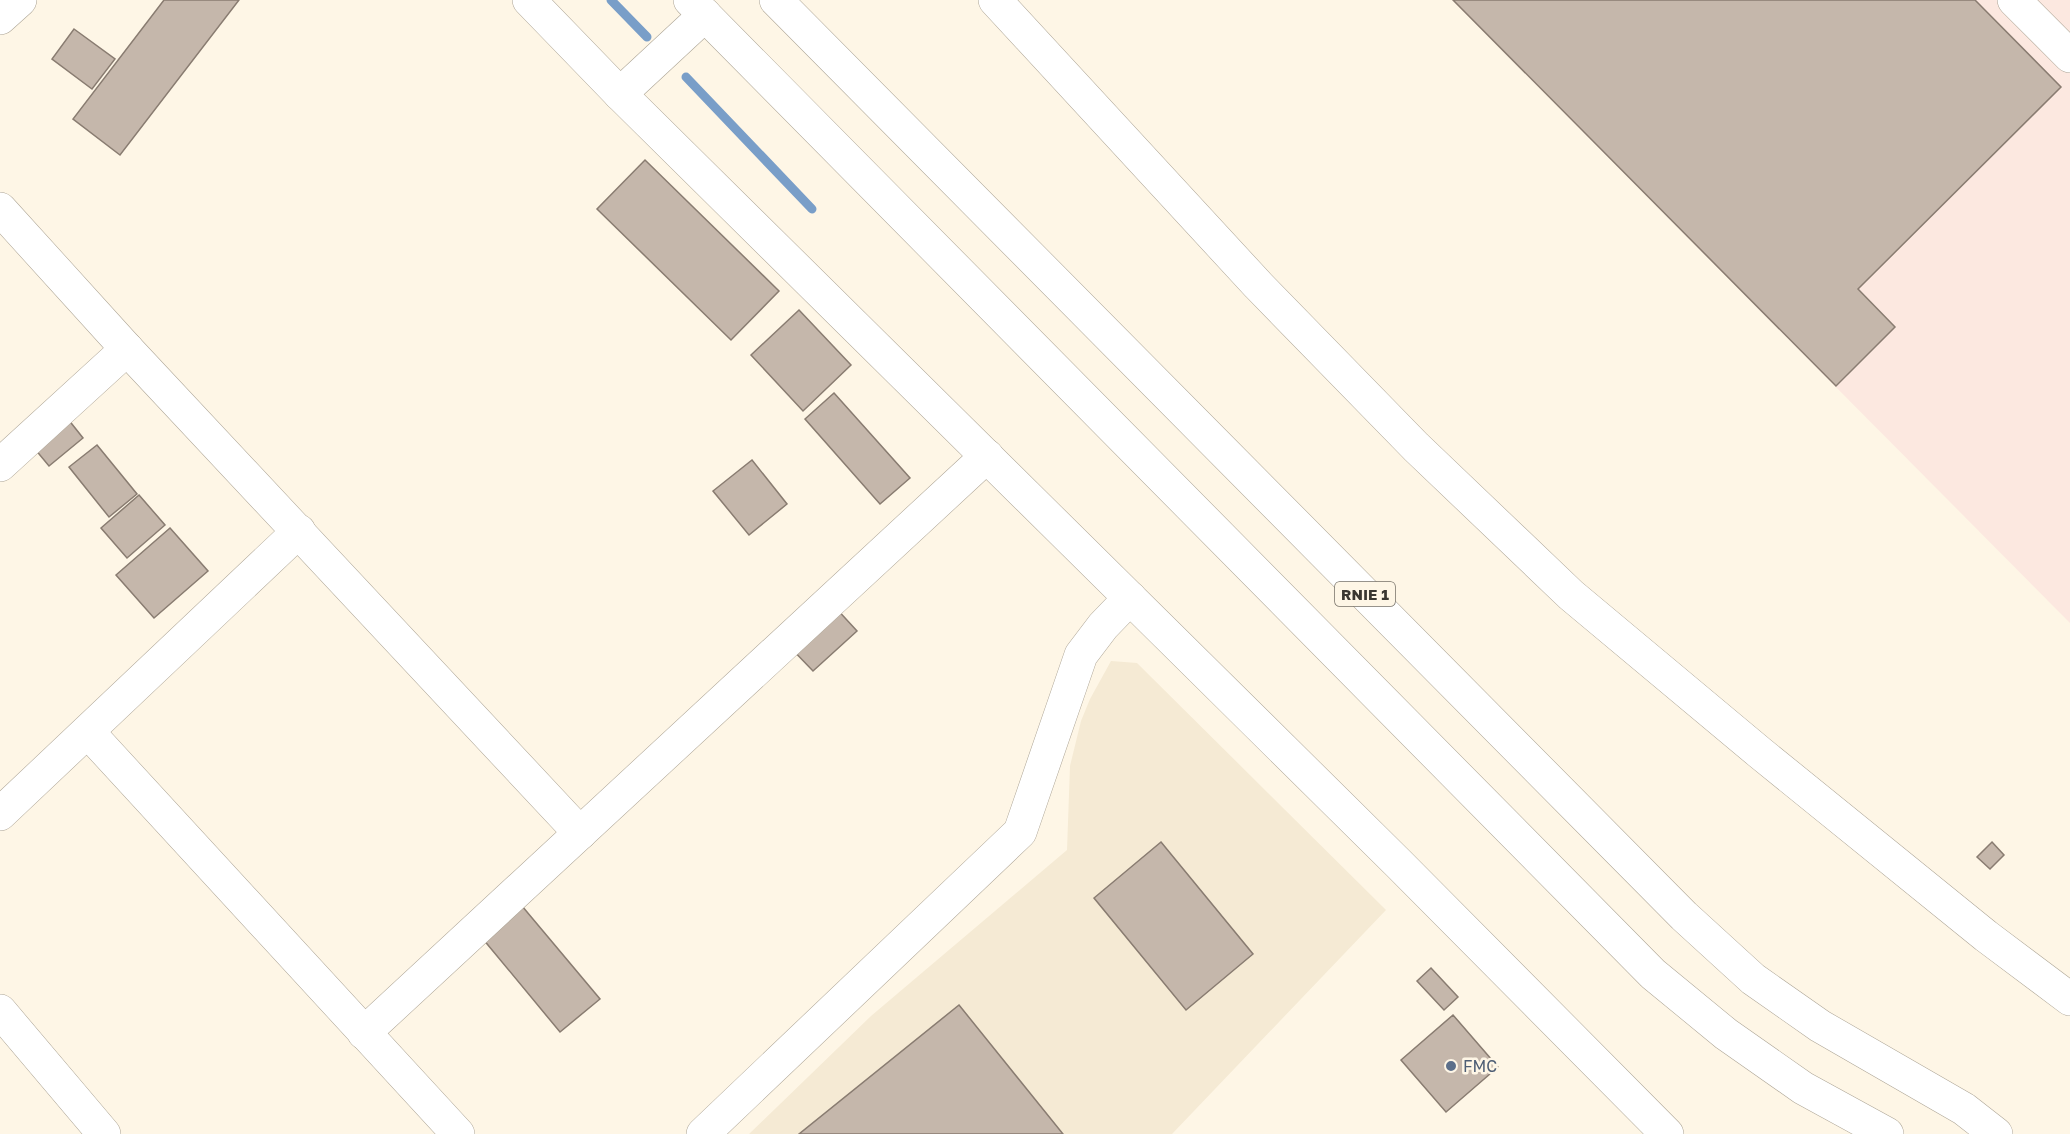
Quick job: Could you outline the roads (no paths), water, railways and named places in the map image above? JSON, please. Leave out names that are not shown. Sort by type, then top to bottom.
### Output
[{"type":"main road","points":[[0,18],[20,0]]},
{"type":"main road","points":[[529,0],[620,94],[1131,598],[1667,1134]]},
{"type":"main road","name":"RNIE 1","points":[[777,0],[1718,947],[1753,979],[1820,1026],[1964,1109],[1996,1134]]},
{"type":"main road","points":[[995,0],[1258,285],[1416,447],[1571,595],[1822,804],[1986,936],[2070,999]]},
{"type":"main road","points":[[2014,0],[2070,56]]},
{"type":"main road","points":[[620,94],[697,8],[1653,974],[1726,1034],[1803,1088],[1887,1134]]},
{"type":"main road","points":[[0,209],[127,349],[580,833]]},
{"type":"main road","points":[[0,465],[127,349]]},
{"type":"main road","points":[[364,1033],[987,456]]},
{"type":"main road","points":[[0,814],[299,531]]},
{"type":"main road","points":[[703,1134],[1020,832],[1081,655],[1103,626],[1131,598]]},
{"type":"main road","points":[[88,732],[458,1134]]},
{"type":"main road","points":[[0,1011],[100,1133]]},
{"type":"waterway","points":[[611,0],[647,37]]},
{"type":"waterway","points":[[686,77],[812,209]]},
{"type":"place","name":"FMC","points":[[1451,1066]]}]
